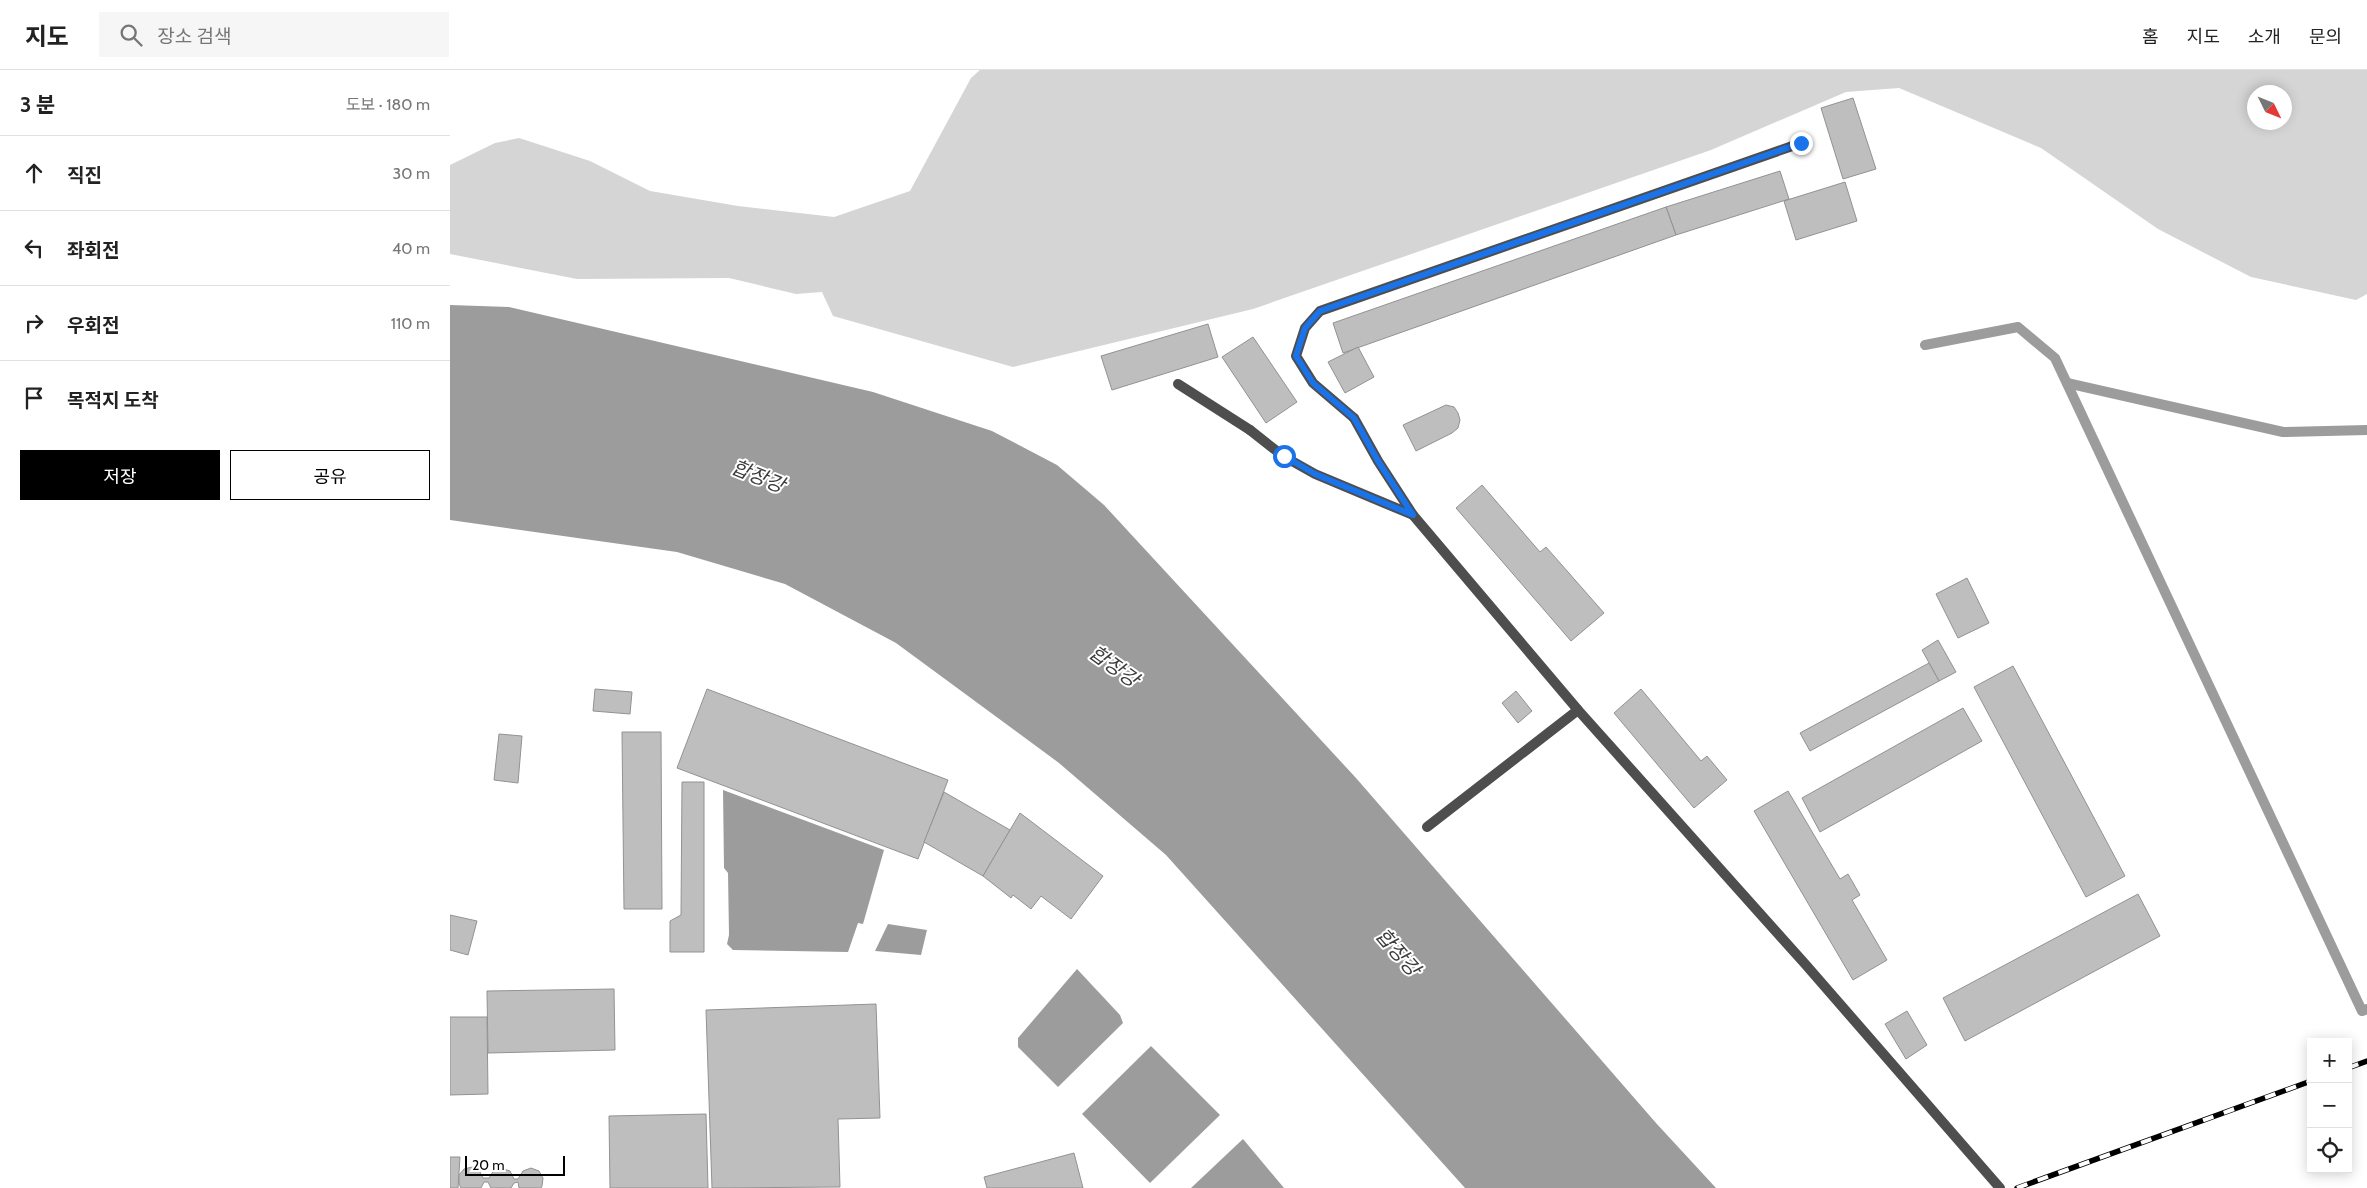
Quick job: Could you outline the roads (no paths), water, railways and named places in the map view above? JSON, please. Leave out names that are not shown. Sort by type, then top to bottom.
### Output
[{"type":"street","points":[[1801,143],[1320,311],[1305,328],[1296,356],[1313,383],[1354,418],[1378,461],[1413,515],[1578,710],[1806,965],[2000,1188]]},
{"type":"street","points":[[1178,384],[1250,430],[1284,456],[1315,474],[1413,515]]},
{"type":"street","points":[[1427,827],[1578,710]]},
{"type":"water","name":"합장강","points":[[450,305],[509,307],[873,392],[992,431],[1057,465],[1104,505],[1356,778],[1656,1123],[1716,1188],[1465,1188],[1166,855],[1059,763],[896,643],[785,584],[677,552],[450,520]]},
{"type":"water","points":[[723,790],[884,850],[863,924],[858,923],[848,952],[733,950],[727,944],[729,935],[728,873],[724,868]]},
{"type":"water","points":[[888,924],[927,930],[921,955],[875,951]]},
{"type":"water","points":[[1077,969],[1120,1015],[1123,1023],[1058,1087],[1018,1047],[1018,1038]]},
{"type":"water","points":[[1151,1046],[1220,1115],[1150,1183],[1082,1114]]},
{"type":"water","points":[[1243,1139],[1284,1188],[1191,1188]]},
{"type":"waterway","points":[[1925,345],[2018,327],[2055,358],[2362,1011],[2367,1009]]},
{"type":"waterway","points":[[2067,383],[2283,432],[2367,430]]},
{"type":"railway","points":[[2352,1067],[2367,1061]]},
{"type":"railway","points":[[2017,1188],[2307,1082]]}]
